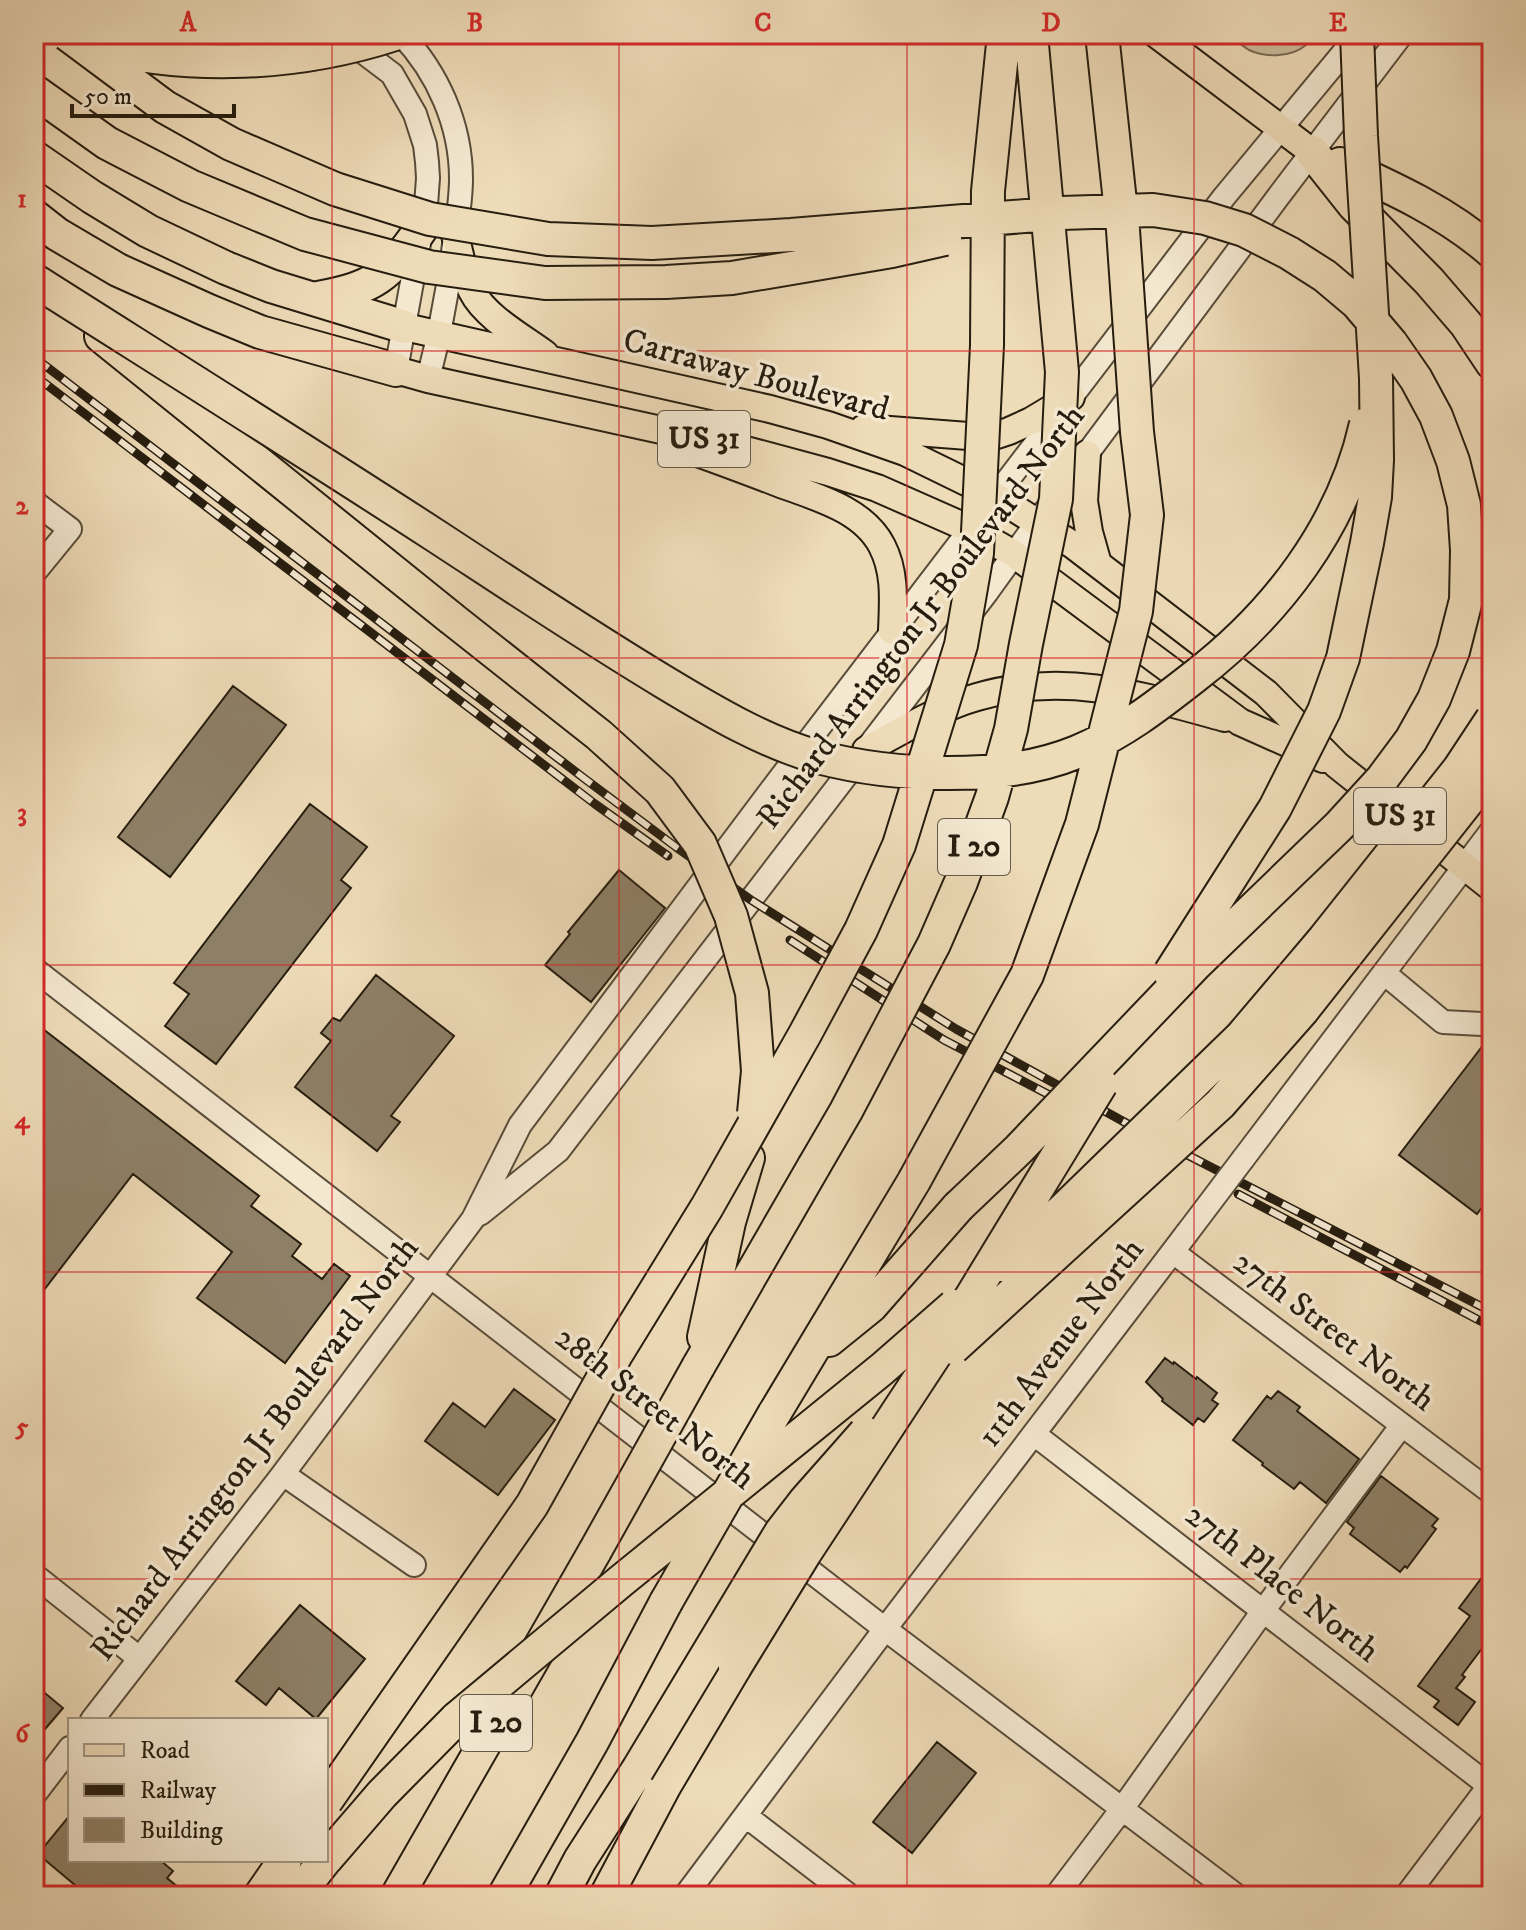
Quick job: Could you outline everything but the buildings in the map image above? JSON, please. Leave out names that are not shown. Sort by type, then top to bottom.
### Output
[{"type":"highway","points":[[48,34],[126,54],[236,62],[317,53],[395,34]]},
{"type":"highway","points":[[67,34],[165,107],[231,144],[335,189],[430,219],[548,239],[652,243],[1062,213],[1153,210],[1205,218],[1244,230],[1325,276],[1357,303],[1416,379],[1436,416],[1453,461],[1464,505],[1467,550],[1466,600],[1453,651],[1434,699],[1411,740],[1382,779],[1339,826],[1196,964],[1019,1149],[958,1207],[871,1306],[811,1355]]},
{"type":"highway","points":[[328,1798],[532,1505],[617,1353],[707,1207],[805,1034],[861,930],[899,845],[961,645],[977,553],[987,345],[988,191],[1004,34]]},
{"type":"highway","name":"I 20","points":[[397,1896],[846,1111],[934,944],[992,797],[1011,729],[1056,499],[1062,372],[1031,34]]},
{"type":"highway","name":"I 20","points":[[504,1896],[592,1742],[666,1602],[914,1181],[1027,975],[1082,824],[1136,611],[1147,515],[1137,432],[1123,230],[1102,34]]},
{"type":"highway","points":[[606,1896],[665,1785],[789,1578],[948,1335],[1064,1143],[1275,808],[1324,711],[1343,658],[1375,497],[1377,460],[1376,378],[1358,34]]},
{"type":"highway","points":[[34,91],[107,143],[190,186],[305,234],[429,267],[545,283],[732,278],[892,251],[1062,213]]},
{"type":"highway","points":[[1312,152],[1401,191],[1473,235],[1492,252]]},
{"type":"highway","points":[[1312,152],[1354,205],[1429,281],[1466,324],[1492,363]]},
{"type":"highway","name":"US 31","points":[[34,157],[148,231],[226,268],[310,299],[405,327]]},
{"type":"highway","name":"US 31","points":[[34,216],[57,234],[118,270],[209,311],[260,332],[396,370]]},
{"type":"highway","points":[[310,299],[359,289],[380,278],[404,254],[421,229]]},
{"type":"highway","points":[[34,280],[622,657],[708,708],[770,739],[816,756],[869,768],[929,773],[983,773],[1031,767],[1076,752],[1139,718],[1202,671],[1245,632],[1286,588],[1324,534],[1359,453],[1376,378]]},
{"type":"highway","points":[[34,280],[350,538],[599,735],[660,790],[700,844],[731,916],[752,993],[758,1071],[748,1158],[729,1222],[698,1367]]},
{"type":"highway","points":[[328,1858],[382,1794],[457,1718],[882,1369],[1063,1210],[1185,1093],[1241,1037],[1324,939],[1459,769],[1492,719]]},
{"type":"highway","points":[[561,1896],[781,1532],[805,1501],[852,1446],[964,1336],[1220,1104],[1302,1011],[1492,770]]},
{"type":"highway","points":[[260,1896],[284,1862]]},
{"type":"highway","points":[[297,1896],[324,1862]]},
{"type":"main road","points":[[1156,34],[1312,152]]},
{"type":"main road","points":[[455,235],[464,271],[478,301],[489,313],[555,361]]},
{"type":"main road","name":"Carraway Boulevard","points":[[405,327],[770,409],[828,425],[905,452],[995,496],[1073,545],[1266,693],[1337,765],[1492,888]]},
{"type":"main road","name":"Carraway Boulevard","points":[[396,370],[716,442],[877,488],[970,529],[1014,554],[1240,722],[1337,765]]},
{"type":"main road","points":[[828,425],[983,436],[1022,426],[1071,397]]},
{"type":"main road","points":[[604,417],[826,502],[857,518],[872,530],[887,557],[894,590],[892,631]]},
{"type":"main road","points":[[1087,454],[1084,501],[1098,564]]},
{"type":"main road","points":[[866,750],[951,706],[1029,686],[1062,685],[1122,691],[1240,722]]},
{"type":"street","points":[[340,34],[392,74],[415,114],[425,145],[428,178],[426,205],[396,370]]},
{"type":"street","points":[[401,34],[426,65],[445,100],[458,141],[461,182],[447,299],[428,379]]},
{"type":"street","name":"Richard Arrington Jr Boulevard North","points":[[94,1718],[283,1474],[473,1219],[520,1125],[1224,197],[1358,34]]},
{"type":"street","name":"Richard Arrington Jr Boulevard North","points":[[473,1219],[558,1151],[866,750],[1402,34]]},
{"type":"street","points":[[34,502],[70,529],[34,573]]},
{"type":"street","name":"11th Avenue North","points":[[685,1896],[1492,830]]},
{"type":"street","name":"28th Street North","points":[[34,969],[885,1629],[1237,1896]]},
{"type":"street","points":[[1384,973],[1443,1022],[1492,1027]]},
{"type":"street","name":"27th Street North","points":[[1173,1252],[1492,1493]]},
{"type":"street","points":[[1056,1896],[1402,1425]]},
{"type":"street","name":"27th Place North","points":[[1034,1434],[1491,1785]]},
{"type":"street","points":[[283,1474],[414,1565]]},
{"type":"street","points":[[34,1575],[139,1658]]},
{"type":"street","points":[[34,1795],[68,1751]]},
{"type":"street","points":[[1406,1896],[1491,1785]]},
{"type":"street","points":[[746,1816],[850,1896]]},
{"type":"shaded area","points":[[1228,34],[1314,34],[1300,49],[1271,55],[1249,50]]},
{"type":"railway","points":[[34,357],[585,779],[751,900],[956,1029],[1137,1129],[1492,1312]]},
{"type":"railway","points":[[34,375],[595,804],[668,856]]},
{"type":"railway","points":[[790,940],[944,1040],[1082,1112]]},
{"type":"railway","points":[[1238,1194],[1492,1327]]}]
